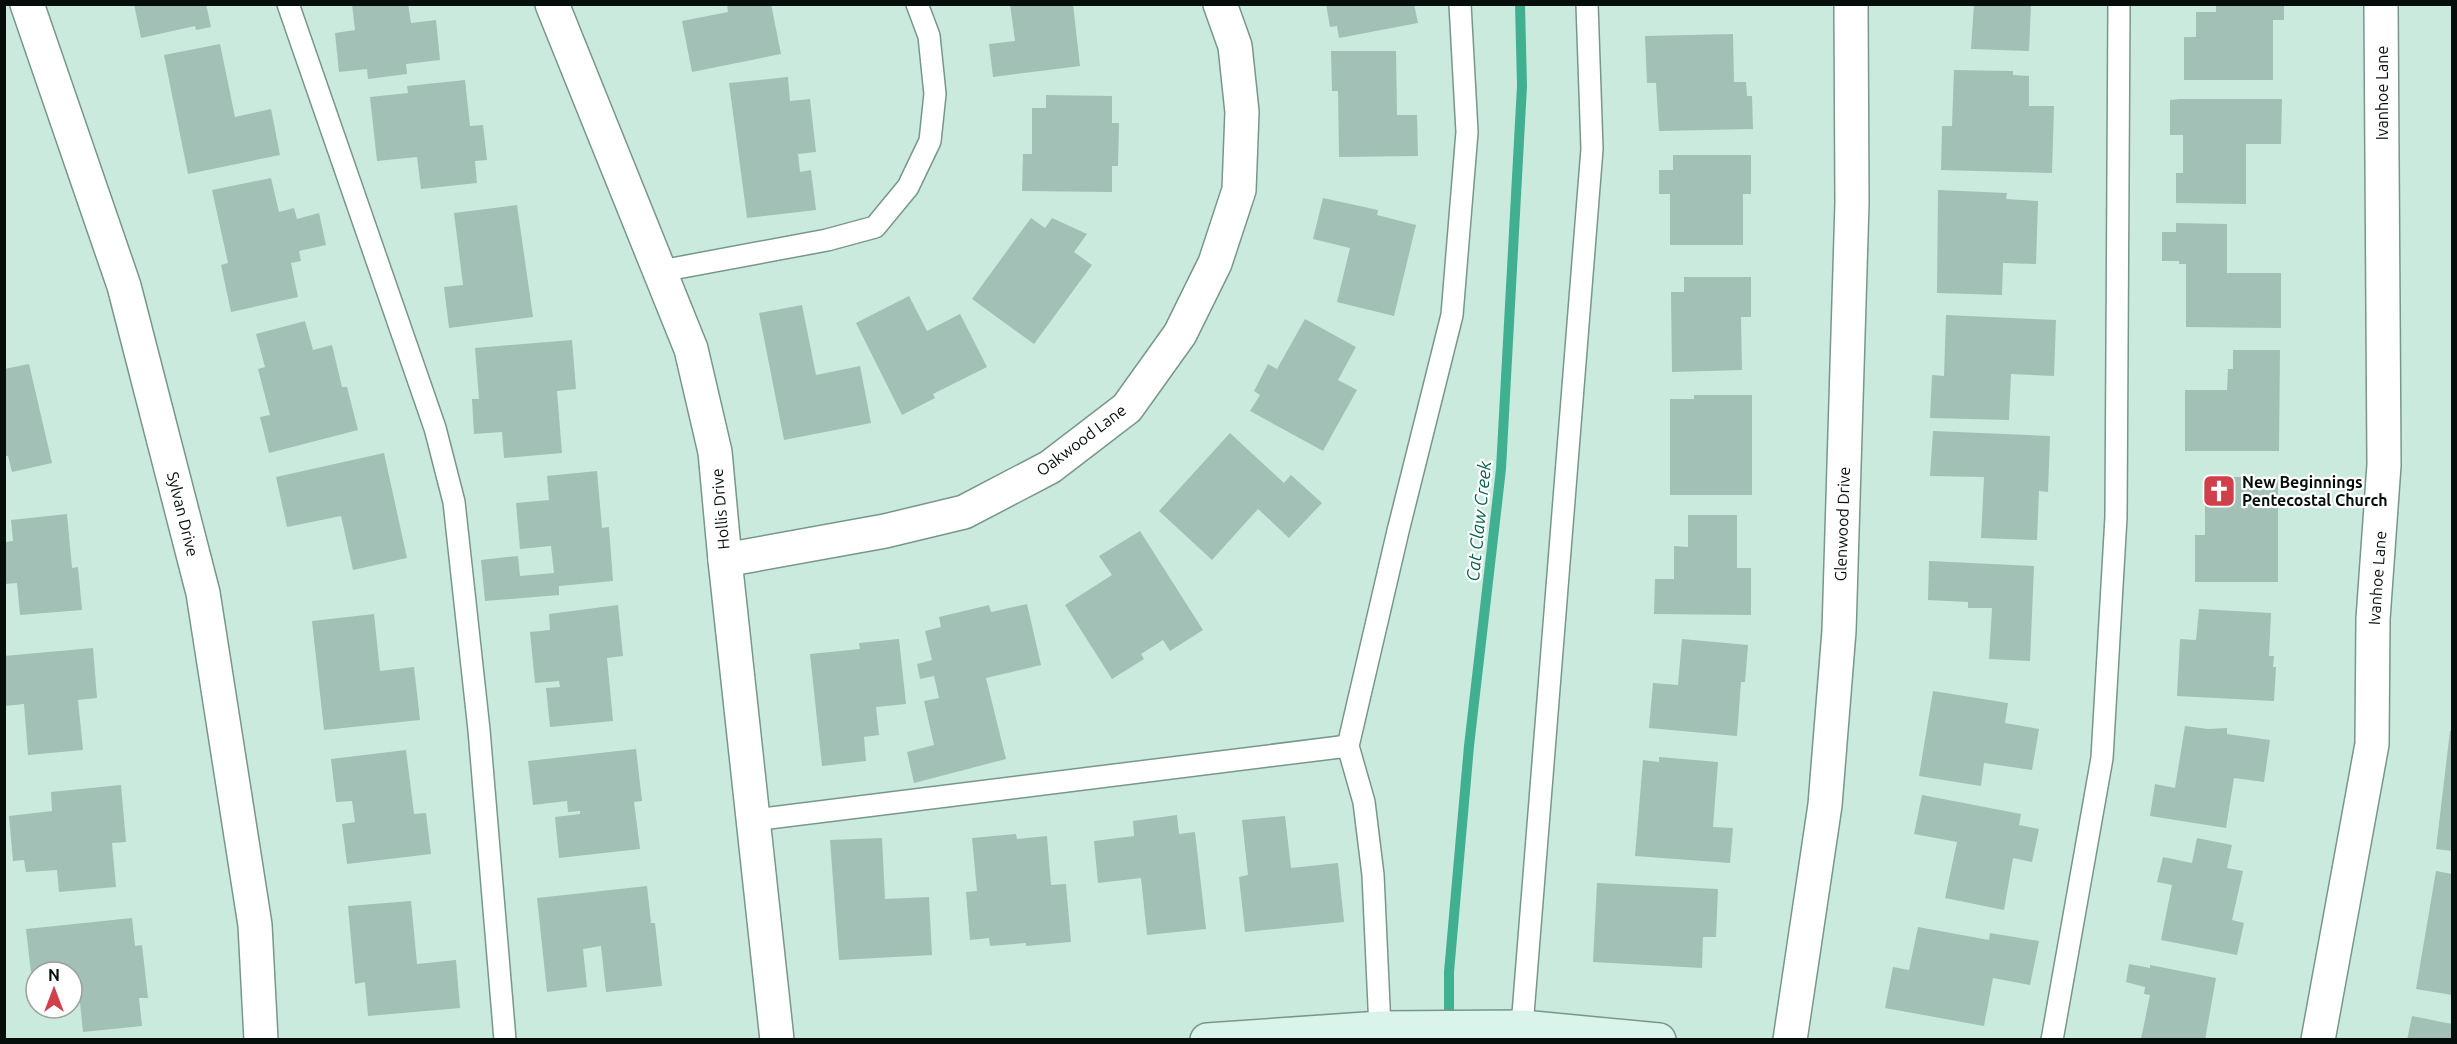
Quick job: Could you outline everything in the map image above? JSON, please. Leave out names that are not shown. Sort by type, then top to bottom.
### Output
[{"type":"street","name":"Sylvan Drive","points":[[27,4],[124,286],[203,593],[255,925],[261,1040]]},
{"type":"street","name":"Hollis Drive","points":[[552,4],[691,349],[716,452],[725,560],[777,1040]]},
{"type":"street","name":"Oakwood Lane","points":[[725,560],[885,531],[964,512],[1050,467],[1127,408],[1180,334],[1215,263],[1239,190],[1242,112],[1235,46],[1221,4]]},
{"type":"street","name":"Glenwood Drive","points":[[1790,1040],[1825,805],[1839,631],[1852,203],[1851,4]]},
{"type":"street","name":"Ivanhoe Lane","points":[[2318,1040],[2372,744],[2373,619],[2385,465],[2381,4]]},
{"type":"street","points":[[1207,1040],[1380,1028],[1659,1040]]},
{"type":"lane","points":[[288,4],[435,428],[454,502],[479,730],[506,1040]]},
{"type":"lane","points":[[661,271],[827,240],[875,227],[908,187],[930,141],[935,94],[929,36],[917,4]]},
{"type":"lane","points":[[1380,1028],[1373,875],[1364,802],[1348,746],[1398,531],[1452,315],[1467,132],[1460,4]]},
{"type":"lane","points":[[1522,1033],[1592,149],[1587,4]]},
{"type":"lane","points":[[2052,1040],[2103,746],[2116,517],[2119,4]]},
{"type":"lane","points":[[754,820],[1348,746]]},
{"type":"building","points":[[134,4],[206,4],[211,27],[196,30],[195,26],[141,38]]},
{"type":"building","points":[[352,4],[408,4],[411,23],[436,20],[440,60],[406,64],[407,74],[368,79],[367,69],[339,72],[335,33],[355,30]]},
{"type":"building","points":[[727,4],[771,4],[781,54],[692,72],[682,21],[728,12]]},
{"type":"building","points":[[1010,4],[1073,4],[1080,66],[993,77],[989,44],[1015,41]]},
{"type":"building","points":[[1326,4],[1414,4],[1418,23],[1339,38],[1337,26],[1330,27]]},
{"type":"building","points":[[1974,4],[2031,4],[2029,51],[1971,49]]},
{"type":"building","points":[[2216,4],[2284,4],[2284,20],[2273,20],[2273,80],[2184,80],[2184,37],[2196,37],[2196,12],[2216,12]]},
{"type":"building","points":[[1733,34],[1734,82],[1746,82],[1747,96],[1752,96],[1753,129],[1659,131],[1656,83],[1647,83],[1645,36]]},
{"type":"building","points":[[220,44],[235,117],[271,109],[280,155],[188,174],[164,55]]},
{"type":"building","points":[[1331,51],[1396,51],[1397,115],[1417,115],[1418,156],[1339,157],[1338,91],[1332,91]]},
{"type":"building","points":[[1954,70],[2013,71],[2013,75],[2029,76],[2029,106],[2054,106],[2052,173],[1941,170],[1942,126],[1952,126]]},
{"type":"building","points":[[788,77],[790,101],[810,99],[816,152],[798,154],[800,172],[811,170],[816,210],[747,218],[729,83]]},
{"type":"building","points":[[465,80],[470,126],[483,125],[487,160],[475,161],[477,183],[421,189],[417,157],[377,161],[370,97],[408,93],[407,86]]},
{"type":"building","points":[[1046,95],[1112,96],[1112,123],[1119,123],[1118,166],[1112,166],[1112,192],[1022,191],[1023,154],[1032,154],[1032,108],[1046,108]]},
{"type":"building","points":[[2282,99],[2281,144],[2246,144],[2246,204],[2176,203],[2176,173],[2183,173],[2183,135],[2170,135],[2170,100]]},
{"type":"building","points":[[1673,155],[1751,155],[1751,194],[1743,194],[1743,245],[1670,245],[1670,194],[1659,194],[1659,170],[1673,170]]},
{"type":"building","points":[[271,178],[279,212],[294,208],[297,219],[319,213],[326,245],[299,251],[301,261],[291,263],[298,297],[231,312],[221,265],[228,263],[212,190]]},
{"type":"building","points":[[1938,190],[2007,193],[2006,199],[2038,201],[2036,264],[2003,263],[2002,295],[1937,293]]},
{"type":"building","points":[[1323,198],[1378,210],[1377,215],[1416,225],[1394,316],[1337,302],[1350,248],[1313,239]]},
{"type":"building","points":[[517,205],[533,317],[449,328],[444,287],[463,285],[454,213]]},
{"type":"building","points":[[1031,218],[1045,228],[1052,218],[1087,234],[1074,252],[1092,265],[1034,344],[972,299]]},
{"type":"building","points":[[2176,223],[2227,224],[2227,273],[2281,273],[2281,328],[2186,327],[2186,264],[2179,264],[2179,261],[2162,261],[2162,232],[2176,232]]},
{"type":"building","points":[[1684,277],[1751,277],[1751,317],[1741,317],[1742,370],[1672,372],[1671,292],[1684,292]]},
{"type":"building","points":[[909,296],[927,331],[960,314],[987,367],[933,394],[935,398],[902,415],[856,323]]},
{"type":"building","points":[[802,305],[816,375],[860,366],[871,423],[784,440],[759,313]]},
{"type":"building","points":[[1946,315],[2056,320],[2054,376],[2011,374],[2009,420],[1930,418],[1932,375],[1944,376]]},
{"type":"building","points":[[1305,319],[1356,347],[1338,380],[1357,390],[1323,451],[1250,411],[1260,395],[1254,391],[1268,364],[1277,369]]},
{"type":"building","points":[[305,321],[313,350],[332,345],[342,387],[347,387],[358,430],[269,453],[260,417],[270,415],[258,369],[265,367],[256,334]]},
{"type":"building","points":[[572,340],[576,389],[557,391],[562,453],[504,458],[502,432],[474,434],[472,399],[479,399],[475,348]]},
{"type":"building","points":[[2233,350],[2280,350],[2279,451],[2185,451],[2185,390],[2227,390],[2228,369],[2233,369]]},
{"type":"building","points":[[29,364],[52,463],[12,472],[8,456],[4,456],[4,369]]},
{"type":"building","points":[[1694,395],[1752,395],[1752,495],[1670,495],[1670,399],[1694,399]]},
{"type":"building","points":[[1933,431],[2050,436],[2048,492],[2039,491],[2037,540],[1981,538],[1984,477],[1930,476]]},
{"type":"building","points":[[1230,433],[1284,483],[1291,475],[1322,503],[1289,538],[1258,509],[1212,560],[1159,511]]},
{"type":"building","points":[[384,453],[407,558],[353,570],[341,516],[287,527],[276,477]]},
{"type":"building","points":[[597,471],[602,528],[609,527],[613,581],[559,586],[559,595],[485,601],[481,560],[518,556],[520,576],[554,573],[551,546],[520,549],[516,503],[549,500],[547,476]]},
{"type":"building","points":[[2222,477],[2278,477],[2278,582],[2195,582],[2195,535],[2205,535],[2205,484],[2222,484]]},
{"type":"building","points":[[67,514],[72,568],[78,567],[82,610],[20,615],[17,583],[5,584],[5,542],[13,541],[11,520]]},
{"type":"building","points":[[1688,515],[1737,515],[1737,568],[1751,568],[1751,615],[1654,614],[1655,579],[1674,579],[1674,546],[1688,547]]},
{"type":"building","points":[[1140,531],[1203,630],[1170,651],[1163,640],[1141,654],[1144,659],[1112,679],[1065,605],[1112,575],[1099,556]]},
{"type":"building","points":[[1929,561],[2034,566],[2030,661],[1989,659],[1992,608],[1968,608],[1968,602],[1928,600]]},
{"type":"building","points":[[1027,604],[1041,665],[986,678],[1006,759],[914,783],[907,752],[934,745],[924,701],[939,698],[934,676],[920,679],[917,664],[932,660],[925,631],[941,627],[939,617],[989,605],[991,612]]},
{"type":"building","points":[[618,605],[623,656],[607,658],[613,721],[550,727],[546,688],[560,687],[559,681],[535,683],[530,632],[550,630],[549,614]]},
{"type":"building","points":[[2199,609],[2271,613],[2269,656],[2274,656],[2273,667],[2276,667],[2274,701],[2177,696],[2180,639],[2196,640]]},
{"type":"building","points":[[374,614],[380,671],[414,667],[420,720],[324,730],[312,621]]},
{"type":"building","points":[[899,639],[906,704],[876,707],[879,735],[864,737],[866,761],[822,766],[810,654],[860,649],[859,643]]},
{"type":"building","points":[[1682,639],[1748,645],[1745,682],[1741,682],[1737,736],[1649,728],[1653,683],[1678,685]]},
{"type":"building","points":[[93,648],[97,698],[78,700],[83,750],[28,755],[24,704],[4,706],[4,656]]},
{"type":"building","points":[[1933,691],[2008,703],[2005,723],[2039,729],[2032,770],[1984,763],[1981,786],[1919,776]]},
{"type":"building","points":[[2185,726],[2208,729],[2227,728],[2227,734],[2270,740],[2264,782],[2234,778],[2226,828],[2150,816],[2155,784],[2175,788]]},
{"type":"building","points":[[2450,731],[2452,731],[2452,851],[2436,849]]},
{"type":"building","points":[[636,749],[642,801],[634,802],[640,849],[559,858],[555,817],[580,814],[580,811],[568,812],[567,801],[533,805],[528,761]]},
{"type":"building","points":[[406,750],[414,814],[426,813],[431,854],[347,864],[342,824],[355,822],[352,801],[336,802],[331,759]]},
{"type":"building","points":[[1659,757],[1718,762],[1713,827],[1733,828],[1730,863],[1635,856],[1643,760],[1659,762]]},
{"type":"building","points":[[121,785],[126,842],[112,843],[116,887],[59,892],[57,870],[26,872],[24,860],[13,861],[9,816],[52,811],[51,792]]},
{"type":"building","points":[[1922,795],[2021,814],[2019,825],[2039,829],[2032,862],[2013,858],[2004,910],[1945,898],[1957,842],[1914,834]]},
{"type":"building","points":[[1177,815],[1179,834],[1195,832],[1206,929],[1147,935],[1141,878],[1098,883],[1094,841],[1134,836],[1133,821]]},
{"type":"building","points":[[1285,816],[1291,868],[1338,863],[1344,922],[1245,932],[1239,877],[1248,875],[1242,820]]},
{"type":"building","points":[[1016,834],[1017,839],[1047,836],[1051,885],[1066,884],[1071,942],[990,946],[989,938],[970,940],[966,892],[977,891],[972,838]]},
{"type":"building","points":[[882,838],[885,899],[929,897],[932,955],[839,960],[830,840]]},
{"type":"building","points":[[2197,838],[2232,845],[2227,868],[2243,871],[2232,920],[2244,923],[2237,955],[2161,940],[2172,885],[2157,882],[2163,857],[2192,863]]},
{"type":"building","points":[[2436,871],[2452,874],[2452,995],[2416,989]]},
{"type":"building","points":[[1597,883],[1718,889],[1716,937],[1703,937],[1702,968],[1593,962]]},
{"type":"building","points":[[647,886],[651,923],[655,923],[662,986],[606,992],[601,946],[583,949],[587,987],[547,992],[537,898]]},
{"type":"building","points":[[411,901],[417,964],[456,960],[460,1008],[368,1016],[365,982],[355,984],[348,906]]},
{"type":"building","points":[[132,918],[135,946],[142,945],[148,998],[139,998],[142,1026],[83,1032],[84,960],[30,960],[26,929]]},
{"type":"building","points":[[1918,927],[1989,940],[1990,933],[2039,941],[2030,985],[1993,978],[1984,1026],[1885,1008],[1893,967],[1909,970]]},
{"type":"building","points":[[2129,964],[2150,968],[2150,965],[2216,978],[2205,1040],[2141,1039],[2150,995],[2144,994],[2145,987],[2126,982]]},
{"type":"building","points":[[2412,1016],[2452,1024],[2452,1040],[2407,1040]]},
{"type":"waterway","name":"Cat Claw Creek","points":[[1449,1024],[1449,972],[1469,746],[1501,469],[1522,86],[1520,4]]},
{"type":"place","name":"New Beginnings Pentecostal Church","points":[[2219,491]]}]
